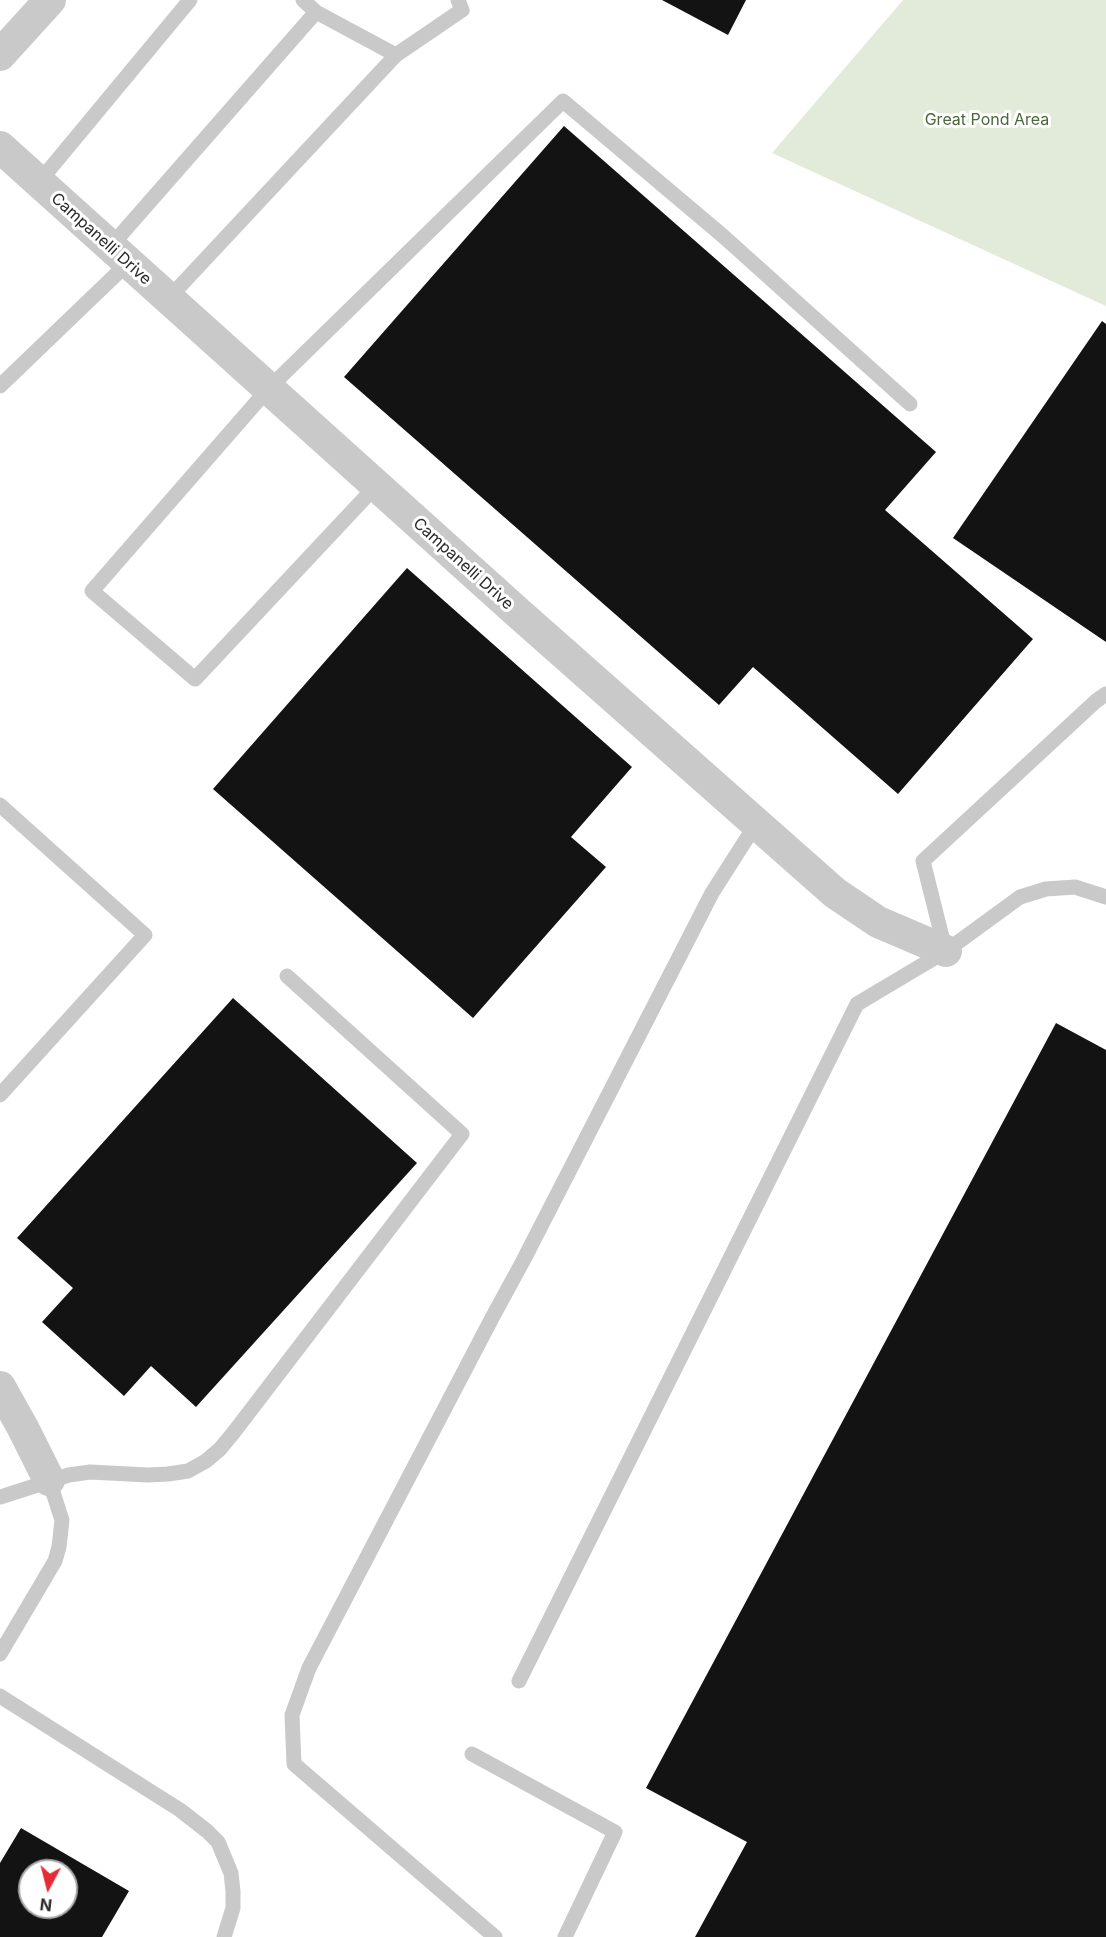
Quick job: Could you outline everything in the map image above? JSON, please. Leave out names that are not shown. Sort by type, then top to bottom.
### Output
[{"type":"street","points":[[0,55],[50,0]]},
{"type":"street","name":"Campanelli Drive","points":[[0,147],[376,486],[835,893],[878,922],[946,951]]},
{"type":"street","points":[[0,1387],[49,1480]]},
{"type":"lane","points":[[39,182],[190,0]]},
{"type":"lane","points":[[303,0],[316,12],[396,56]]},
{"type":"lane","points":[[168,299],[396,56],[462,10],[458,0]]},
{"type":"lane","points":[[0,386],[119,255],[316,12]]},
{"type":"lane","points":[[376,486],[195,679],[92,591],[268,389],[563,101],[723,236],[910,404]]},
{"type":"lane","points":[[946,951],[923,861],[1106,694]]},
{"type":"lane","points":[[0,805],[145,935],[0,1095]]},
{"type":"lane","points":[[495,1937],[294,1764],[292,1714],[309,1668],[523,1261],[712,893],[756,824]]},
{"type":"lane","points":[[519,1681],[857,1004],[946,951],[1020,897],[1046,889],[1075,887],[1106,897]]},
{"type":"lane","points":[[0,1497],[49,1480],[90,1472],[168,1474],[188,1471],[206,1461],[234,1432],[462,1134],[287,976]]},
{"type":"lane","points":[[0,1654],[55,1561],[59,1547],[62,1520],[49,1480]]},
{"type":"lane","points":[[0,1696],[180,1810],[218,1842],[231,1873],[233,1891],[233,1908],[224,1937]]},
{"type":"lane","points":[[472,1754],[615,1833],[565,1937]]},
{"type":"green space","name":"Great Pond Area","points":[[903,0],[1106,0],[1106,306],[772,153]]},
{"type":"building","points":[[662,0],[746,0],[728,35]]},
{"type":"building","points":[[564,126],[936,452],[885,510],[1033,639],[898,794],[753,667],[719,705],[344,377]]},
{"type":"building","points":[[1102,321],[1106,324],[1106,642],[953,538]]},
{"type":"building","points":[[407,568],[632,767],[571,837],[606,867],[473,1018],[213,789]]},
{"type":"building","points":[[233,998],[417,1163],[196,1407],[151,1366],[124,1396],[42,1322],[73,1288],[17,1238]]},
{"type":"building","points":[[1056,1023],[1106,1050],[1106,1937],[695,1937],[747,1842],[646,1788]]},
{"type":"building","points":[[21,1828],[74,1859],[18,1859],[18,1919],[78,1919],[78,1861],[129,1891],[102,1937],[0,1937],[0,1863]]}]
